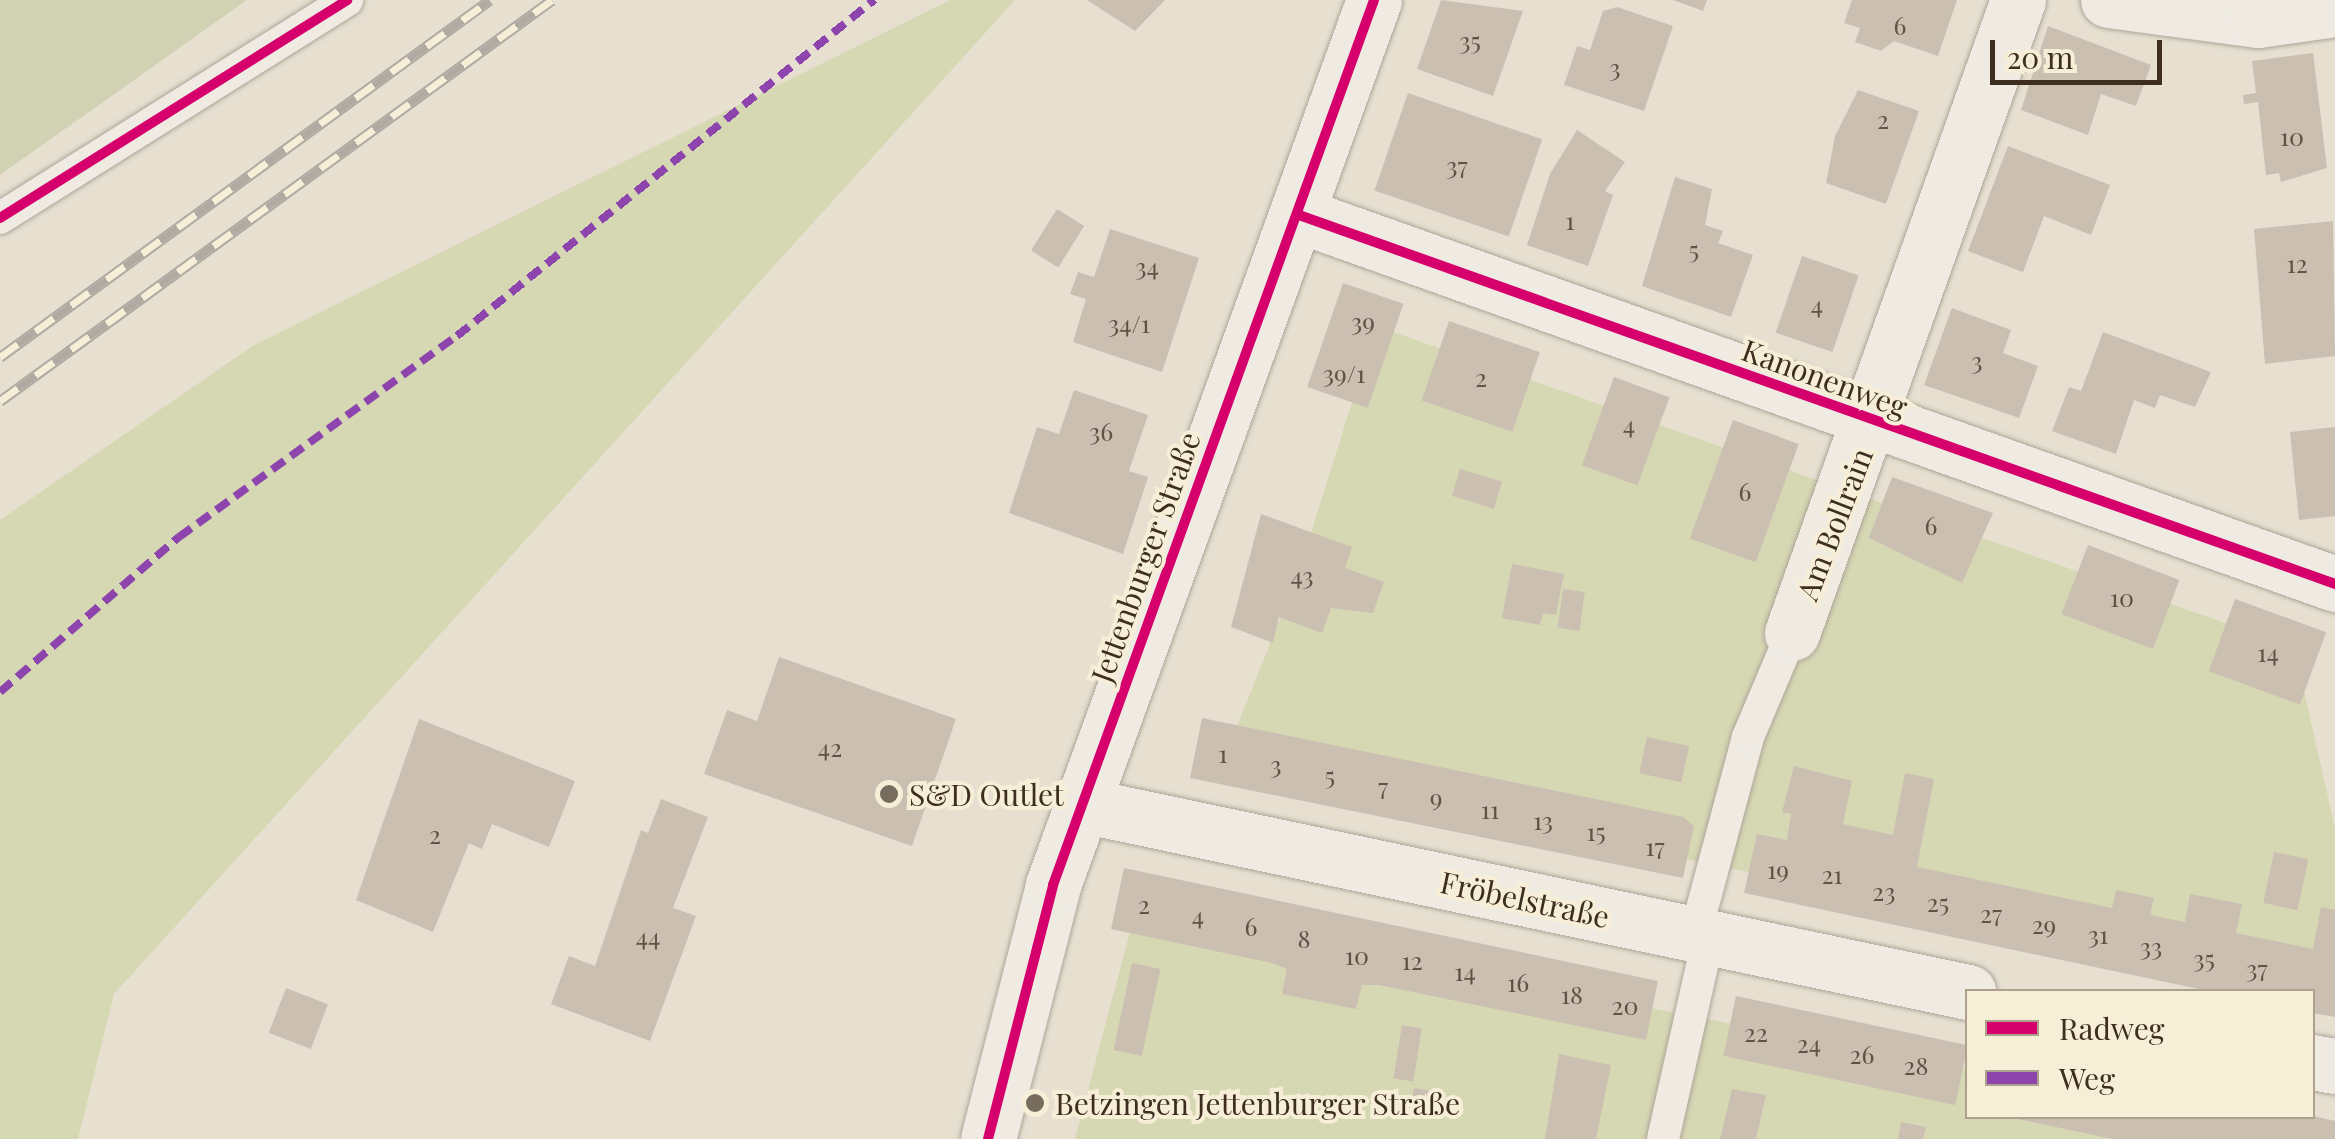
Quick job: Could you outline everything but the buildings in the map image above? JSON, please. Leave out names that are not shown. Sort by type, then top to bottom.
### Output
[{"type":"street","name":"Jettenburger Straße","points":[[988,1139],[1015,1008],[1082,805],[1299,216],[1374,0]]},
{"type":"street","name":"Am Bollrain","points":[[1792,634],[1873,421],[2018,0]]},
{"type":"street","points":[[2108,0],[2258,20],[2335,9]]},
{"type":"street","name":"Kanonenweg","points":[[1299,216],[2335,584]]},
{"type":"street","name":"Fröbelstraße","points":[[1082,805],[1965,991]]},
{"type":"lane","points":[[0,218],[346,0]]},
{"type":"lane","name":"Am Bollrain","points":[[1663,1139],[1701,937],[1748,737],[1792,634]]},
{"type":"green space","points":[[0,0],[247,0],[0,175]]},
{"type":"green space","points":[[950,0],[1015,0],[114,994],[78,1139],[0,1139],[0,520],[254,345]]},
{"type":"green space","points":[[1376,326],[2294,647],[2335,828],[2335,996],[1223,761],[1298,574]]},
{"type":"green space","points":[[1136,909],[1965,1069],[1965,1119],[2235,1119],[2335,1139],[1075,1139]]},
{"type":"railway","points":[[0,357],[490,0]]},
{"type":"railway","points":[[0,401],[552,0]]},
{"type":"marked path","points":[[0,692],[179,537],[457,336],[874,0]]},
{"type":"cycle path","points":[[0,218],[347,0]]},
{"type":"cycle path","points":[[988,1139],[1053,885],[1374,0]]},
{"type":"cycle path","points":[[1299,215],[2335,584]]},
{"type":"place","name":"S&D Outlet","points":[[889,794]]},
{"type":"place","name":"Betzingen Jettenburger Straße","points":[[1035,1103]]}]
